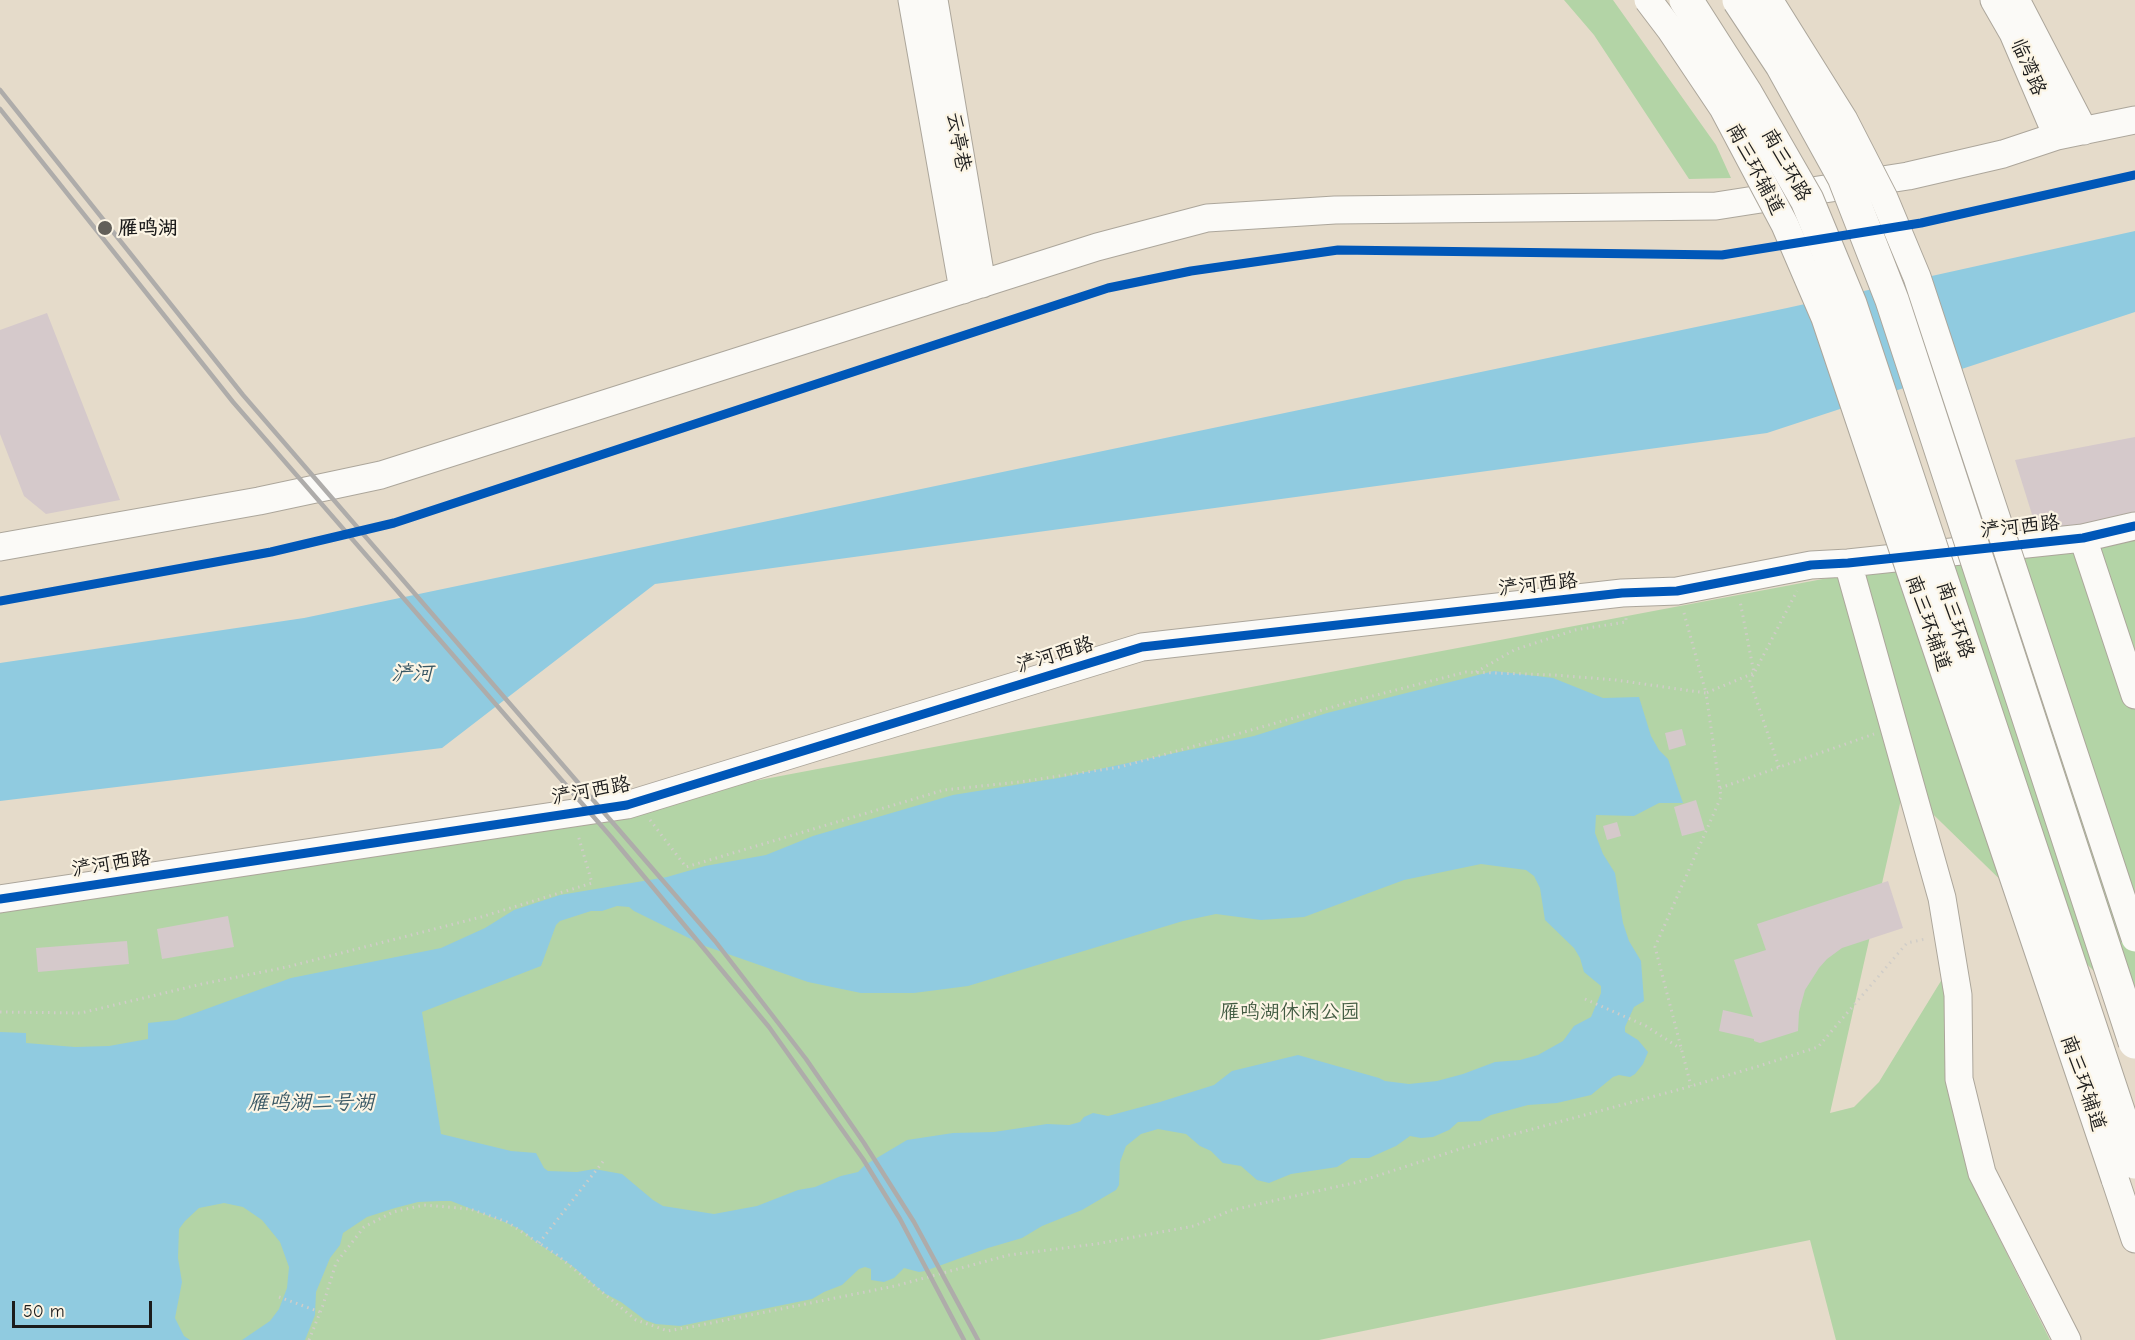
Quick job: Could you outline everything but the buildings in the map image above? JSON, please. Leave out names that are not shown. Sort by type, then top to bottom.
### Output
[{"type":"highway","name":"南三环路","points":[[1686,0],[1746,94],[1806,200],[1850,304],[2125,1170]]},
{"type":"highway","name":"南三环路","points":[[1739,0],[1782,65],[1844,177],[1892,300],[2135,1042]]},
{"type":"street","points":[[912,0],[973,287]]},
{"type":"street","name":"云亭巷","points":[[934,0],[973,287]]},
{"type":"street","name":"南三环辅道","points":[[1648,0],[1723,108],[1785,225],[1825,318],[2125,1170],[2135,1239]]},
{"type":"street","points":[[1769,0],[1844,120],[1884,198],[1917,278],[2135,938]]},
{"type":"street","name":"临湾路","points":[[1994,0],[2013,33],[2057,136]]},
{"type":"street","name":"临湾路","points":[[2016,0],[2084,131]]},
{"type":"street","points":[[2,542],[259,501],[381,475],[1097,248],[1208,218],[1335,210],[1716,206],[1908,176],[2003,154],[2057,136],[2135,120]]},
{"type":"street","name":"浐河西路","points":[[0,899],[636,802],[1142,647],[1627,593],[1677,591],[1811,565],[2083,538],[2135,526]]},
{"type":"street","points":[[2083,538],[2135,695]]},
{"type":"street","points":[[1848,563],[1942,898],[1958,995],[1959,1079],[1982,1173],[2067,1340]]},
{"type":"path","points":[[1779,767],[1749,681],[1811,565]]},
{"type":"path","points":[[1736,580],[1754,673]]},
{"type":"path","points":[[1677,591],[1706,693],[1721,797],[1655,947],[1691,1086]]},
{"type":"path","points":[[1475,673],[1514,650],[1534,643],[1575,630],[1626,622],[1627,593]]},
{"type":"path","points":[[636,802],[686,867],[944,790],[1120,767],[1466,672],[1564,675],[1706,693],[1754,673]]},
{"type":"path","points":[[1720,788],[1894,727]]},
{"type":"path","points":[[0,1012],[81,1013],[202,984],[287,967],[481,917],[591,884],[572,813]]},
{"type":"path","points":[[309,1340],[336,1263],[364,1227],[393,1212],[424,1204],[470,1209],[507,1222],[557,1255],[636,1320],[668,1331],[895,1286],[1009,1255],[1096,1244],[1194,1226],[1232,1210],[1358,1182],[1466,1147],[1691,1086],[1818,1047],[1907,944],[1948,934]]},
{"type":"path","points":[[1585,999],[1646,1026],[1682,1050]]},
{"type":"path","points":[[539,1242],[605,1159]]},
{"type":"path","points":[[279,1297],[320,1312]]},
{"type":"green space","points":[[1564,0],[1613,0],[1716,145],[1731,178],[1689,179],[1594,35]]},
{"type":"green space","name":"雁鸣湖休闲公园","points":[[2135,520],[2135,1011],[1904,786],[1830,1113],[1854,1107],[1879,1082],[1944,976],[1972,1184],[2050,1340],[1836,1340],[1810,1240],[1319,1340],[0,1340],[0,902],[627,805]]},
{"type":"water","name":"浐河","points":[[2135,231],[2135,312],[1767,433],[655,584],[442,748],[0,801],[0,663],[304,618],[1787,308]]},
{"type":"water","name":"雁鸣湖二号湖","points":[[1494,671],[1553,678],[1603,698],[1639,697],[1651,736],[1659,750],[1668,759],[1683,803],[1659,803],[1634,816],[1596,815],[1595,833],[1603,854],[1615,873],[1623,923],[1629,941],[1641,961],[1644,1001],[1634,1007],[1625,1027],[1625,1032],[1638,1040],[1648,1052],[1643,1064],[1635,1074],[1630,1077],[1619,1075],[1613,1077],[1591,1095],[1557,1103],[1528,1105],[1491,1115],[1480,1121],[1458,1122],[1449,1130],[1433,1137],[1410,1136],[1396,1146],[1369,1158],[1351,1158],[1337,1167],[1291,1174],[1269,1183],[1257,1180],[1241,1166],[1223,1163],[1211,1151],[1200,1146],[1186,1134],[1158,1129],[1141,1134],[1126,1146],[1120,1162],[1119,1185],[1116,1190],[1082,1210],[1042,1226],[1022,1238],[925,1271],[919,1272],[904,1268],[894,1278],[884,1282],[871,1280],[871,1269],[865,1267],[859,1269],[842,1285],[812,1299],[680,1326],[656,1324],[645,1320],[621,1302],[604,1293],[571,1265],[523,1231],[451,1201],[440,1201],[418,1202],[367,1217],[343,1233],[340,1245],[330,1258],[316,1292],[315,1315],[305,1340],[242,1340],[270,1321],[279,1309],[287,1288],[289,1267],[280,1242],[262,1220],[243,1207],[224,1203],[199,1208],[179,1229],[178,1258],[182,1282],[175,1318],[184,1336],[190,1340],[0,1340],[0,1032],[26,1033],[26,1043],[75,1047],[109,1046],[148,1039],[148,1023],[176,1020],[291,978],[441,948],[485,928],[514,910],[560,895],[667,877],[705,866],[766,855],[813,836],[953,795],[1058,778],[1254,736],[1327,713]],"holes":[[[1481,864],[1526,870],[1534,876],[1540,888],[1545,920],[1574,948],[1584,972],[1601,986],[1601,993],[1591,1017],[1574,1026],[1563,1041],[1538,1055],[1520,1060],[1495,1062],[1437,1081],[1409,1084],[1385,1081],[1298,1055],[1232,1071],[1214,1085],[1160,1102],[1108,1116],[1093,1113],[1084,1117],[1080,1122],[1069,1125],[1047,1124],[994,1132],[953,1133],[907,1140],[865,1165],[858,1172],[841,1176],[815,1187],[798,1190],[757,1206],[714,1214],[663,1206],[622,1174],[594,1169],[577,1172],[548,1171],[536,1153],[511,1151],[441,1134],[422,1012],[541,966],[556,925],[560,921],[591,911],[602,911],[617,906],[629,907],[705,946],[808,982],[861,993],[914,993],[968,986],[1183,921],[1216,914],[1261,920],[1304,917],[1404,880]]]},
{"type":"railway","points":[[0,90],[243,395],[715,941],[806,1059],[864,1143],[914,1222],[978,1340]]},
{"type":"railway","points":[[0,109],[233,402],[612,838],[769,1027],[863,1159],[900,1219],[964,1340]]},
{"type":"cycle path","points":[[0,601],[271,552],[394,523],[1108,288],[1191,271],[1338,250],[1722,255],[1921,223],[2135,175]]},
{"type":"cycle path","points":[[0,899],[627,805],[1142,647],[1622,593],[1677,591],[1811,565],[2083,538],[2135,526]]},
{"type":"place","name":"雁鸣湖","points":[[105,228]]}]
